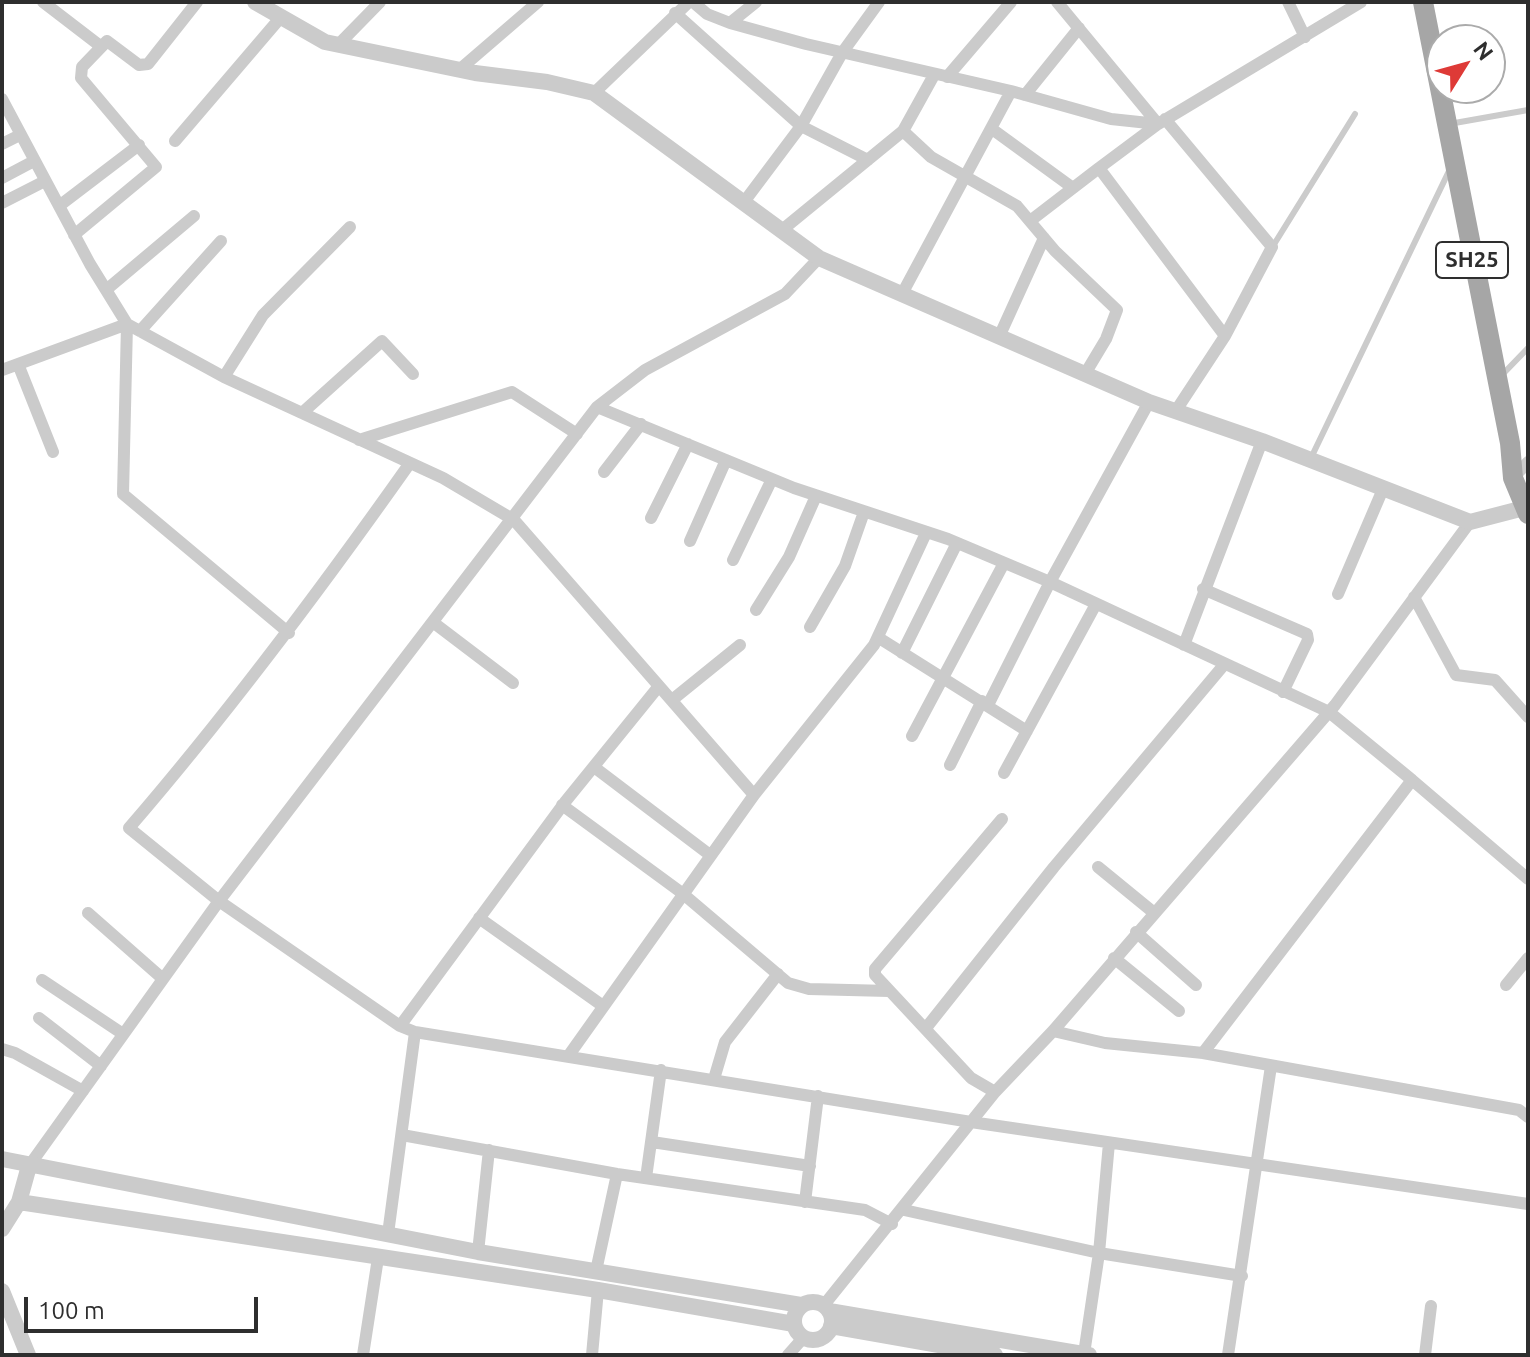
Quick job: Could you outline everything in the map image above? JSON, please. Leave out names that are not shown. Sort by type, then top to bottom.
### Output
[{"type":"main road","name":"SH25","points":[[1423,2],[1513,478],[1526,511]]},
{"type":"street","points":[[74,235],[154,172],[156,164],[81,78],[82,67],[99,45],[111,43],[139,65],[148,64],[197,2]]},
{"type":"street","points":[[338,45],[380,2]]},
{"type":"street","points":[[459,70],[538,2]]},
{"type":"street","points":[[594,93],[675,13],[691,2],[707,14],[730,23],[842,53],[1011,91],[1111,119],[1162,121]]},
{"type":"street","points":[[730,23],[756,2]]},
{"type":"street","points":[[744,202],[801,126],[842,53],[879,2]]},
{"type":"street","points":[[782,230],[903,131],[941,76],[1011,2]]},
{"type":"street","points":[[1057,2],[1271,244],[1225,336],[1177,409]]},
{"type":"street","points":[[1288,2],[1305,37]]},
{"type":"street","points":[[1030,221],[1162,121],[1361,2]]},
{"type":"street","points":[[46,3],[99,45]]},
{"type":"street","points":[[263,4],[325,42],[459,70],[547,82],[594,93],[819,258],[1149,402],[1177,409],[1470,522],[1526,511]]},
{"type":"street","points":[[675,13],[801,126],[868,160]]},
{"type":"street","points":[[175,141],[281,17]]},
{"type":"street","points":[[1025,95],[1079,28]]},
{"type":"street","points":[[902,294],[1011,91]]},
{"type":"street","points":[[2,99],[74,235],[127,324],[224,377],[443,478],[514,520],[754,795]]},
{"type":"street","points":[[992,129],[1073,188]]},
{"type":"street","points":[[903,131],[931,157],[1017,206],[1044,238],[1117,310],[1106,339],[1085,374]]},
{"type":"street","points":[[2,144],[20,135]]},
{"type":"street","points":[[59,206],[139,145]]},
{"type":"street","points":[[2,178],[34,161]]},
{"type":"street","points":[[1099,168],[1225,336]]},
{"type":"street","points":[[2,203],[45,181]]},
{"type":"street","points":[[106,290],[194,216]]},
{"type":"street","points":[[224,377],[263,315],[350,227]]},
{"type":"street","points":[[999,337],[1044,238]]},
{"type":"street","points":[[140,331],[221,241]]},
{"type":"street","points":[[2,1229],[19,1202],[29,1166],[219,901],[514,520],[597,407],[645,370],[785,294],[819,258]]},
{"type":"street","points":[[2,370],[127,324]]},
{"type":"street","points":[[127,324],[123,494],[289,633]]},
{"type":"street","points":[[302,413],[382,341],[413,374]]},
{"type":"street","points":[[18,364],[53,452]]},
{"type":"street","points":[[359,440],[512,392],[577,434]]},
{"type":"street","points":[[950,765],[1149,402]]},
{"type":"street","points":[[597,407],[816,496],[957,543],[1050,582],[1223,666],[1329,712],[1528,879]]},
{"type":"street","points":[[604,472],[641,424]]},
{"type":"street","points":[[1184,645],[1262,441]]},
{"type":"street","points":[[651,518],[688,444]]},
{"type":"street","points":[[690,541],[726,460]]},
{"type":"street","points":[[1513,478],[1528,462]]},
{"type":"street","points":[[410,463],[289,633],[211,734],[129,828],[219,901],[400,1026],[415,1032],[971,1122],[1528,1204]]},
{"type":"street","points":[[733,560],[772,479]]},
{"type":"street","points":[[1338,594],[1383,489]]},
{"type":"street","points":[[756,610],[789,557],[816,496]]},
{"type":"street","points":[[810,627],[845,566],[864,512]]},
{"type":"street","points":[[19,1202],[598,1290],[799,1331],[817,1339],[828,1314],[892,1224],[971,1122],[1329,712],[1470,522]]},
{"type":"street","points":[[569,1055],[754,795],[879,638],[926,533]]},
{"type":"street","points":[[902,653],[957,543]]},
{"type":"street","points":[[912,736],[946,679],[1004,563]]},
{"type":"street","points":[[1203,589],[1307,634],[1283,692]]},
{"type":"street","points":[[1414,597],[1456,675],[1499,682],[1528,717]]},
{"type":"street","points":[[1004,773],[1096,604]]},
{"type":"street","points":[[434,623],[513,683]]},
{"type":"street","points":[[879,638],[1027,731]]},
{"type":"street","points":[[672,700],[740,645]]},
{"type":"street","points":[[926,1028],[1054,867],[1223,666]]},
{"type":"street","points":[[400,1026],[562,805],[659,686]]},
{"type":"street","points":[[594,767],[710,855]]},
{"type":"street","points":[[1203,1053],[1412,780]]},
{"type":"street","points":[[562,805],[682,893],[798,988],[889,991]]},
{"type":"street","points":[[995,1092],[971,1078],[878,980],[875,969],[1002,819]]},
{"type":"street","points":[[1098,867],[1153,912]]},
{"type":"street","points":[[88,913],[163,979]]},
{"type":"street","points":[[479,918],[603,1006]]},
{"type":"street","points":[[1136,932],[1196,985]]},
{"type":"street","points":[[1114,958],[1179,1011]]},
{"type":"street","points":[[1506,985],[1528,958]]},
{"type":"street","points":[[714,1079],[725,1042],[778,974]]},
{"type":"street","points":[[42,980],[123,1034]]},
{"type":"street","points":[[39,1018],[101,1066]]},
{"type":"street","points":[[1053,1031],[1105,1043],[1203,1053],[1527,1113]]},
{"type":"street","points":[[388,1234],[415,1032]]},
{"type":"street","points":[[2,1049],[15,1053],[83,1091]]},
{"type":"street","points":[[1228,1355],[1271,1066]]},
{"type":"street","points":[[646,1178],[661,1070]]},
{"type":"street","points":[[805,1202],[818,1096]]},
{"type":"street","points":[[402,1135],[617,1174],[865,1210],[892,1224]]},
{"type":"street","points":[[652,1142],[810,1166]]},
{"type":"street","points":[[828,1314],[1086,1355],[1109,1143]]},
{"type":"street","points":[[478,1252],[489,1150]]},
{"type":"street","points":[[2,1159],[478,1252],[801,1305],[812,1302],[828,1314],[995,1355]]},
{"type":"street","points":[[596,1271],[617,1174]]},
{"type":"street","points":[[904,1210],[1099,1253],[1242,1276]]},
{"type":"street","points":[[350,1253],[354,1227]]},
{"type":"street","points":[[363,1355],[378,1258]]},
{"type":"street","points":[[592,1355],[598,1290]]},
{"type":"street","points":[[2,1291],[29,1355]]},
{"type":"street","points":[[788,1355],[799,1331],[801,1305]]},
{"type":"street","points":[[1425,1355],[1431,1306]]},
{"type":"lane","points":[[1445,125],[1528,110]]},
{"type":"lane","points":[[1271,249],[1355,114]]},
{"type":"lane","points":[[1309,461],[1363,356],[1453,164]]},
{"type":"lane","points":[[1497,381],[1528,348]]}]
